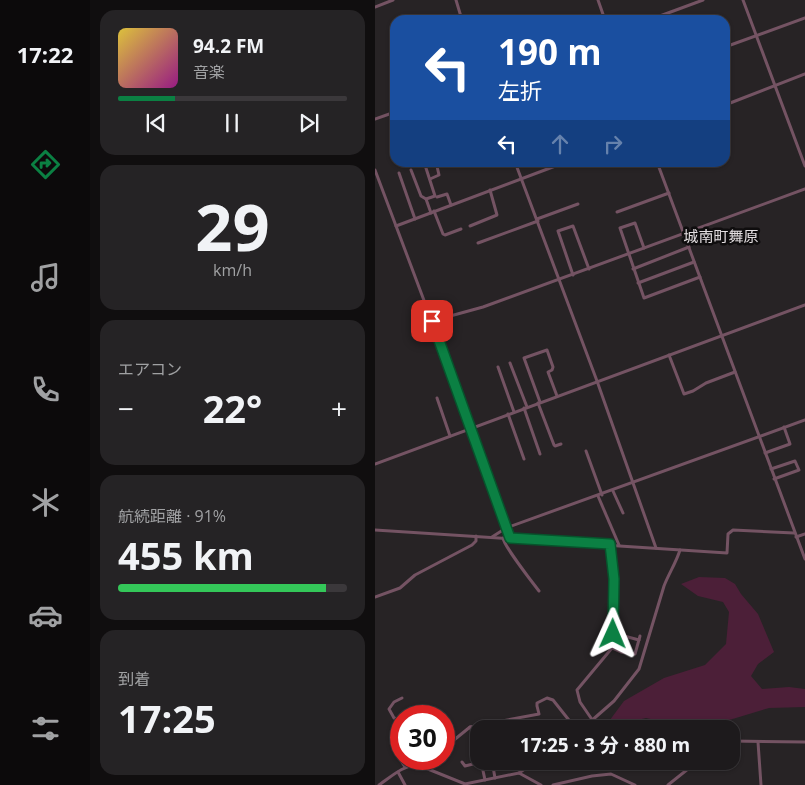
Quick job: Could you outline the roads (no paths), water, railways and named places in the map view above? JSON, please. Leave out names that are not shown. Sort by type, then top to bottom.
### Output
[{"type":"street","points":[[375,7],[393,0]]},
{"type":"street","points":[[456,0],[460,15]]},
{"type":"street","points":[[598,0],[603,15]]},
{"type":"street","points":[[662,15],[703,0]]},
{"type":"street","points":[[743,0],[805,166]]},
{"type":"street","points":[[730,45],[805,18]]},
{"type":"street","points":[[730,103],[805,74]]},
{"type":"street","points":[[375,119],[390,114]]},
{"type":"street","points":[[425,167],[435,196],[426,199]]},
{"type":"street","points":[[429,179],[439,175],[436,167]]},
{"type":"street","points":[[517,167],[597,381],[656,548]]},
{"type":"street","points":[[396,226],[553,167]]},
{"type":"street","points":[[659,167],[805,558]]},
{"type":"street","points":[[375,170],[432,321],[469,429],[510,538]]},
{"type":"street","points":[[411,170],[421,196],[426,199],[443,234],[445,236],[461,229]]},
{"type":"street","points":[[399,173],[415,219]]},
{"type":"street","points":[[432,321],[483,307],[805,189]]},
{"type":"street","points":[[470,226],[497,216],[490,190]]},
{"type":"street","points":[[617,212],[669,193]]},
{"type":"street","points":[[437,197],[447,194],[451,204]]},
{"type":"street","points":[[478,243],[579,204]]},
{"type":"street","points":[[644,248],[635,223],[620,228],[644,298],[700,277]]},
{"type":"street","points":[[573,275],[558,231],[573,226],[589,269]]},
{"type":"street","points":[[633,269],[689,247]]},
{"type":"street","points":[[638,283],[694,262]]},
{"type":"street","points":[[375,464],[805,306]]},
{"type":"street","points":[[557,396],[548,372],[553,367],[547,350],[524,358],[554,445],[561,444]]},
{"type":"street","points":[[669,355],[683,394],[735,372]]},
{"type":"street","points":[[511,363],[540,454]]},
{"type":"street","points":[[498,367],[514,412]]},
{"type":"street","points":[[437,398],[450,436]]},
{"type":"street","points":[[508,414],[524,459]]},
{"type":"street","points":[[491,537],[506,528],[805,420]]},
{"type":"street","points":[[765,453],[790,444],[784,428]]},
{"type":"street","points":[[586,451],[619,545]]},
{"type":"street","points":[[771,469],[795,461],[799,470],[775,480]]},
{"type":"street","points":[[613,490],[623,513]]},
{"type":"street","points":[[375,530],[727,552],[728,534],[733,530],[795,535],[805,534]]},
{"type":"street","points":[[375,596],[400,588],[415,575],[472,545],[476,541],[476,536]]},
{"type":"street","points":[[503,538],[503,542],[513,553],[539,591]]},
{"type":"street","points":[[592,720],[580,702],[577,690],[612,648],[614,579],[610,544]]},
{"type":"street","points":[[594,720],[614,701],[639,669],[664,586],[669,573],[677,562],[680,550]]},
{"type":"street","points":[[613,634],[639,640]]},
{"type":"street","points":[[612,648],[621,652],[635,654],[640,636]]},
{"type":"street","points":[[392,705],[402,698]]},
{"type":"street","points":[[508,720],[539,714],[537,703],[551,698],[568,720]]},
{"type":"street","points":[[455,739],[470,727]]},
{"type":"street","points":[[740,741],[805,742]]},
{"type":"street","points":[[757,742],[761,785]]},
{"type":"street","points":[[462,762],[465,766],[470,765]]},
{"type":"street","points":[[379,785],[401,770]]},
{"type":"street","points":[[430,770],[465,784],[519,774],[524,770]]},
{"type":"street","points":[[483,770],[485,780]]},
{"type":"street","points":[[494,770],[495,778]]},
{"type":"street","points":[[668,785],[687,770]]},
{"type":"street","points":[[398,772],[405,785]]},
{"type":"street","points":[[519,774],[541,785]]},
{"type":"street","points":[[553,785],[611,774],[635,785]]},
{"type":"district","name":"城南町舞原","points":[[721,236]]}]
